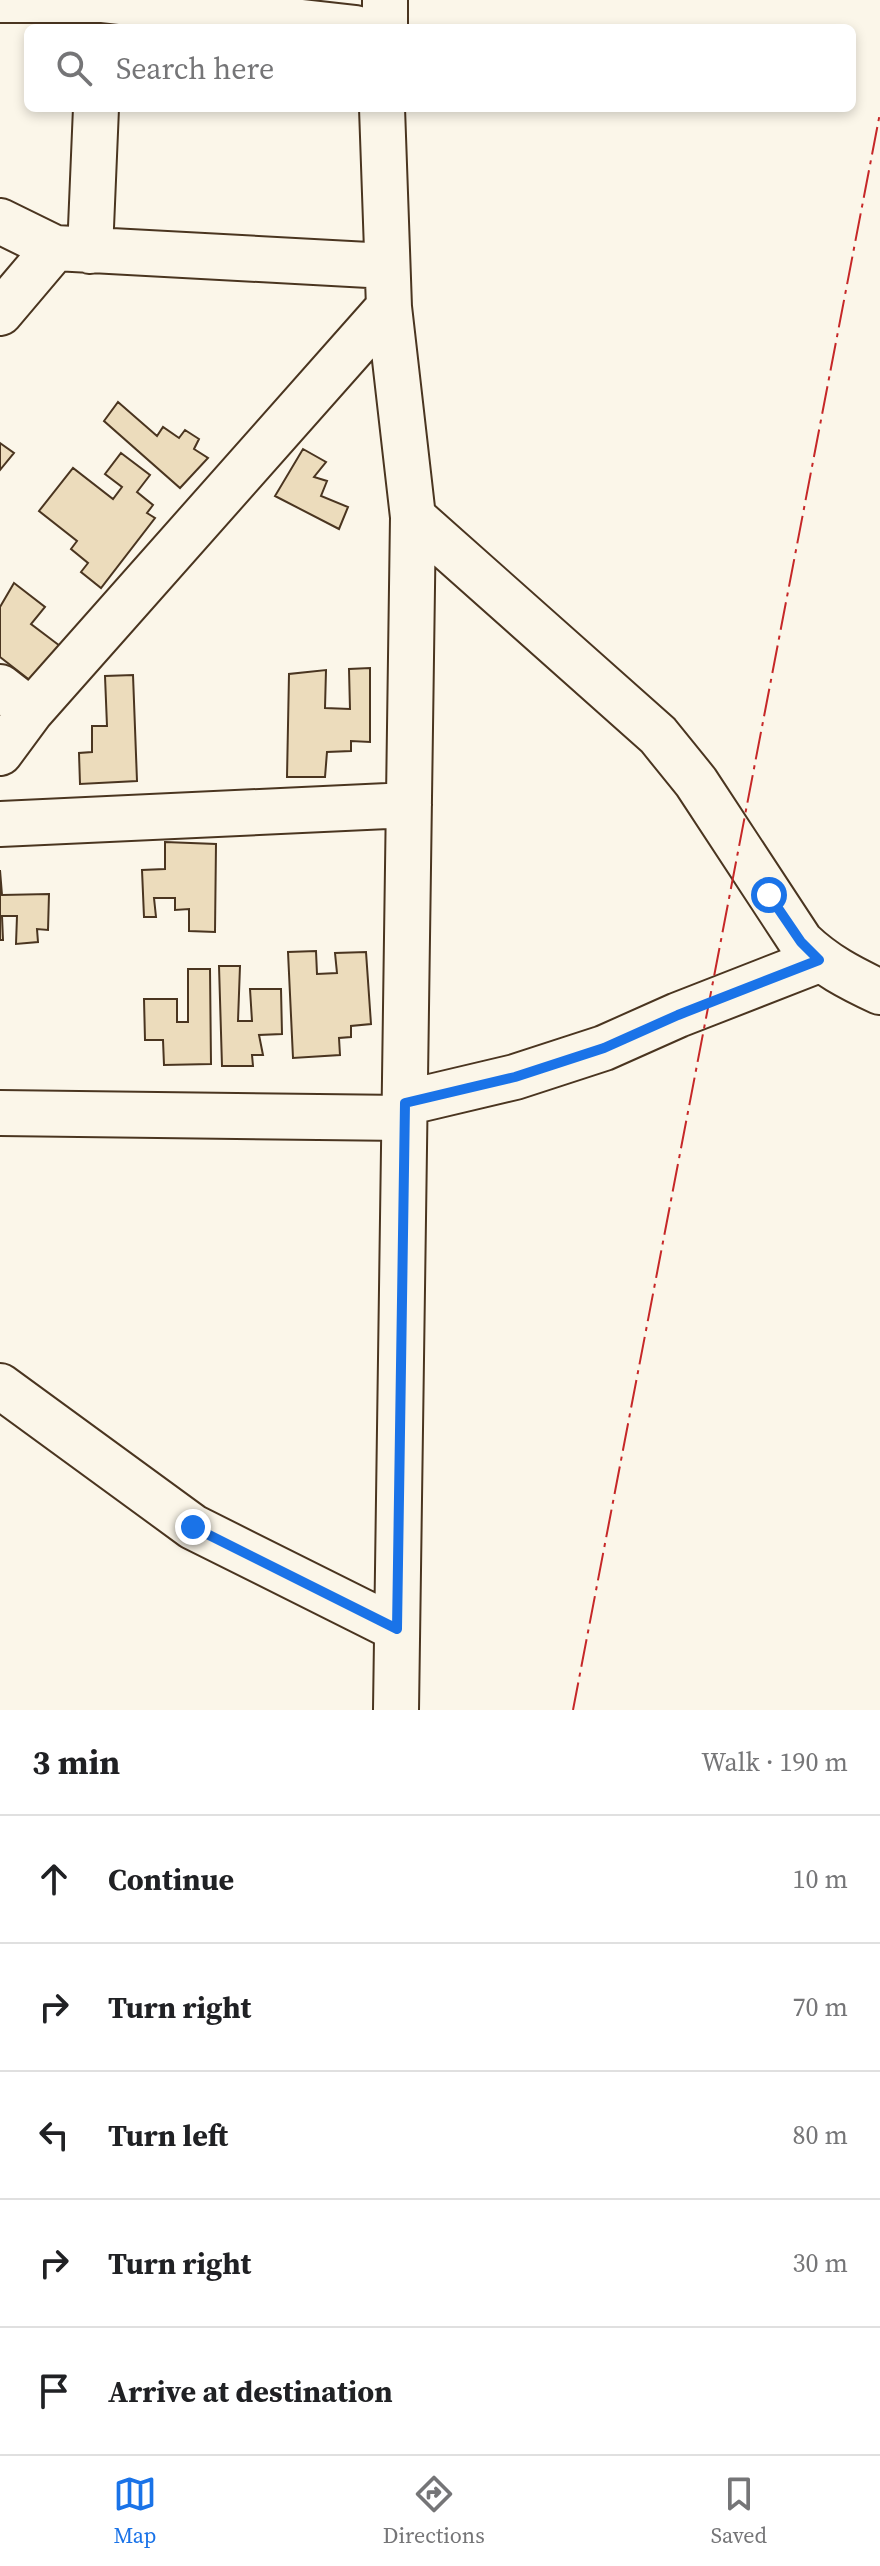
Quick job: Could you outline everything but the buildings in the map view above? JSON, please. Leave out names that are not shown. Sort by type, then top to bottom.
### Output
[{"type":"street","points":[[0,0],[101,0],[320,24]]},
{"type":"street","points":[[100,24],[101,0]]},
{"type":"street","points":[[385,0],[385,24]]},
{"type":"street","points":[[0,313],[72,250],[95,112]]},
{"type":"street","points":[[382,112],[388,287],[413,517],[396,1710]]},
{"type":"street","points":[[0,221],[72,250],[388,287]]},
{"type":"street","points":[[0,753],[16,699],[388,287]]},
{"type":"street","points":[[413,517],[658,735],[696,782],[801,942],[819,960],[846,977],[880,992]]},
{"type":"street","points":[[0,824],[409,805]]},
{"type":"street","points":[[11,1104],[404,1111],[604,1048],[678,1015],[819,960]]},
{"type":"street","points":[[0,1386],[193,1527],[397,1629]]},
{"type":"power","points":[[573,1710],[880,113]]},
{"type":"route","points":[[193,1527],[397,1629],[405,1103],[515,1077],[604,1048],[678,1015],[819,960],[801,942],[769,895]]}]
